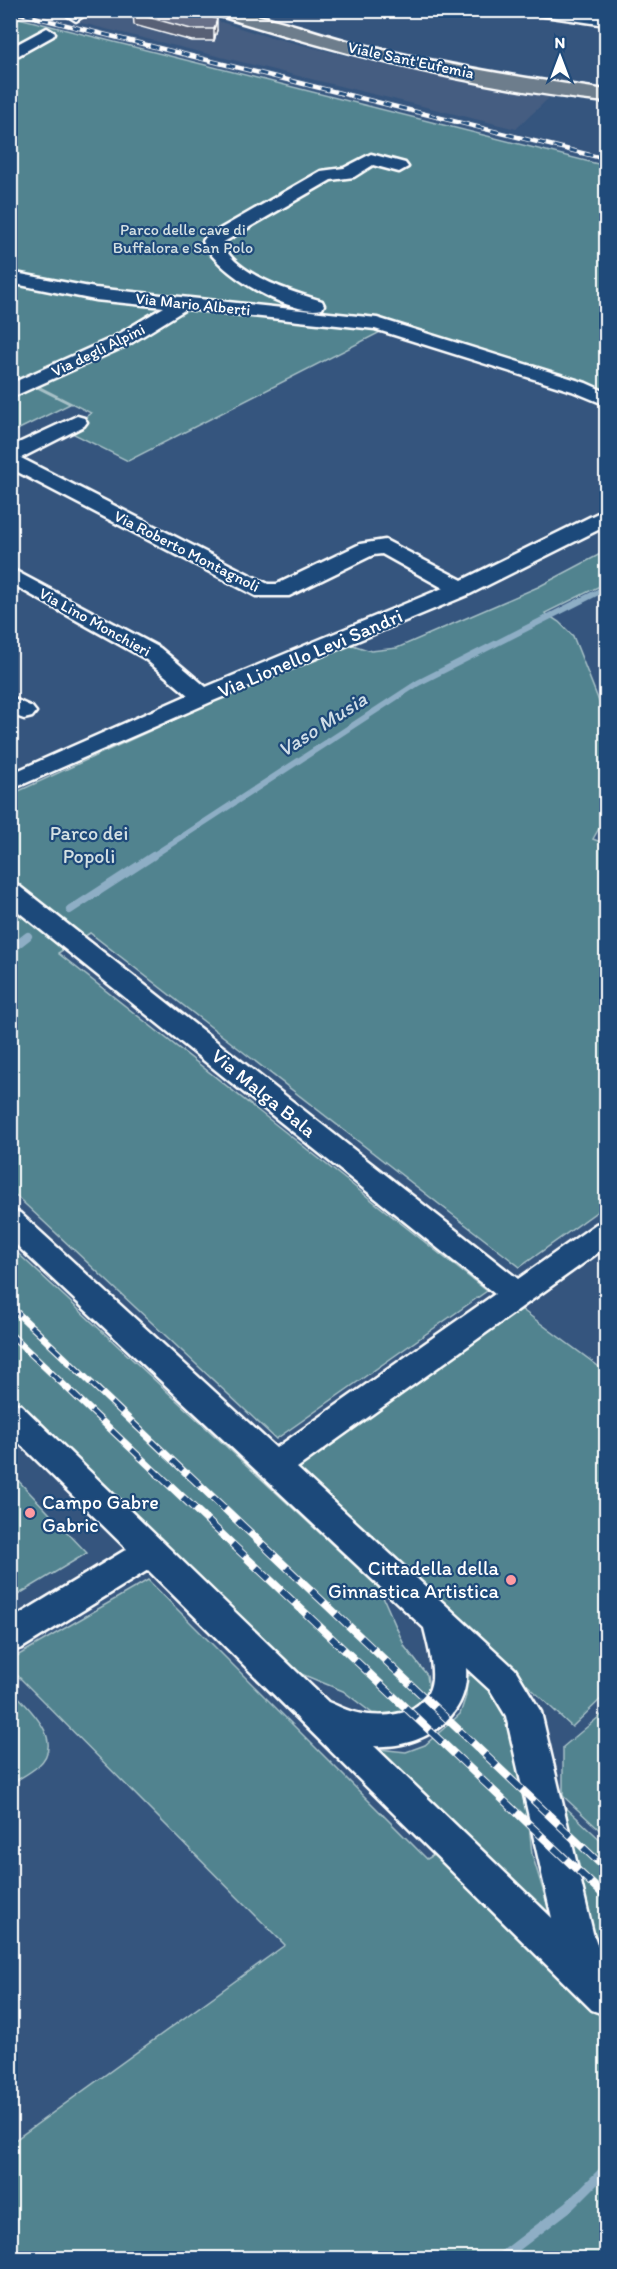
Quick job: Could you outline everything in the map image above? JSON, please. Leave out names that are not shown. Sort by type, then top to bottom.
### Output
[{"type":"main road","name":"Viale Sant'Eufemia","points":[[220,10],[299,35],[390,57],[606,96]]},
{"type":"street","points":[[538,10],[606,20]]},
{"type":"street","points":[[12,52],[43,36],[20,33]]},
{"type":"street","name":"Via Mario Alberti","points":[[399,167],[372,159],[348,173],[327,175],[212,241],[213,248],[235,269],[274,292],[579,387],[606,399]]},
{"type":"street","name":"Via Mario Alberti","points":[[10,277],[95,294],[377,324]]},
{"type":"street","name":"Via degli Alpini","points":[[10,392],[122,339],[165,316],[183,303]]},
{"type":"street","points":[[10,455],[77,422]]},
{"type":"street","name":"Via Roberto Montagnoli","points":[[10,460],[264,591],[281,591],[368,549],[384,547],[462,589]]},
{"type":"street","name":"Via Lionello Levi Sandri","points":[[10,783],[204,697],[462,589],[527,560],[606,518]]},
{"type":"street","name":"Via Lino Monchieri","points":[[10,574],[152,652],[204,697]]},
{"type":"street","name":"Via Malga Bala","points":[[10,892],[517,1295]]},
{"type":"street","points":[[10,1221],[503,1680],[523,1712],[574,1934],[599,1990]]},
{"type":"street","points":[[275,1466],[606,1232]]},
{"type":"street","points":[[10,1414],[599,1990]]},
{"type":"street","points":[[10,1638],[152,1551]]},
{"type":"street","points":[[315,1712],[351,1728],[380,1732],[409,1728],[431,1717],[444,1701],[449,1682],[448,1658],[440,1621]]},
{"type":"shaded area","points":[[32,11],[186,11],[262,35],[396,68],[551,96],[516,129]]},
{"type":"green space","name":"Parco delle cave di Buffalora e San Polo","points":[[11,16],[606,166],[606,394],[585,384],[392,326],[128,461],[66,430],[91,413],[24,379],[11,386]]},
{"type":"green space","points":[[36,387],[70,404],[11,433],[11,400]]},
{"type":"green space","name":"Parco dei Popoli","points":[[606,551],[606,583],[545,613],[559,622],[573,636],[606,719],[606,816],[593,839],[606,844],[606,1205],[520,1267],[90,933],[58,953],[487,1291],[276,1439],[11,1191],[10,795],[213,702],[353,645],[371,651],[397,648],[538,587]]},
{"type":"green space","points":[[10,1246],[379,1588],[405,1647],[427,1675],[430,1697],[404,1716],[372,1713],[343,1691],[277,1664],[11,1403]]},
{"type":"green space","name":"Cittadella della Ginnastica Artistica","points":[[521,1309],[606,1372],[606,1694],[572,1727],[294,1466]]},
{"type":"green space","name":"Campo Gabre Gabric","points":[[10,1472],[87,1553],[11,1599],[10,1599]]},
{"type":"green space","points":[[148,1580],[427,1859],[437,1853],[606,2019],[606,2258],[11,2258],[11,2143],[285,1945],[11,1669],[10,1660]]},
{"type":"green space","points":[[474,1675],[495,1691],[514,1724],[523,1762],[532,1854],[557,1936],[360,1747],[406,1752],[425,1745],[460,1714],[466,1696],[466,1676]]},
{"type":"green space","points":[[10,1688],[41,1724],[48,1746],[46,1756],[38,1766],[11,1784]]},
{"type":"green space","points":[[606,1711],[606,1836],[563,1796],[563,1747]]},
{"type":"green space","points":[[561,1803],[606,1845],[606,1967],[589,1938]]},
{"type":"building","points":[[141,10],[192,10],[217,19],[214,29],[191,29],[133,13]]},
{"type":"waterway","name":"Vaso Musia","points":[[151,857],[418,683],[606,588]]},
{"type":"waterway","name":"Vaso Musia","points":[[70,910],[153,856]]},
{"type":"waterway","name":"Vaso Musia","points":[[10,950],[28,936]]},
{"type":"waterway","name":"Vaso Musia","points":[[501,2258],[569,2206],[606,2169]]},
{"type":"railway","points":[[10,11],[606,159]]},
{"type":"railway","points":[[10,1306],[189,1476]]},
{"type":"railway","points":[[10,1334],[160,1476]]},
{"type":"railway","points":[[158,1474],[606,1897]]},
{"type":"railway","points":[[188,1474],[606,1869]]},
{"type":"place","name":"Campo Gabre Gabric","points":[[30,1513]]},
{"type":"place","name":"Cittadella della Ginnastica Artistica","points":[[511,1580]]}]
